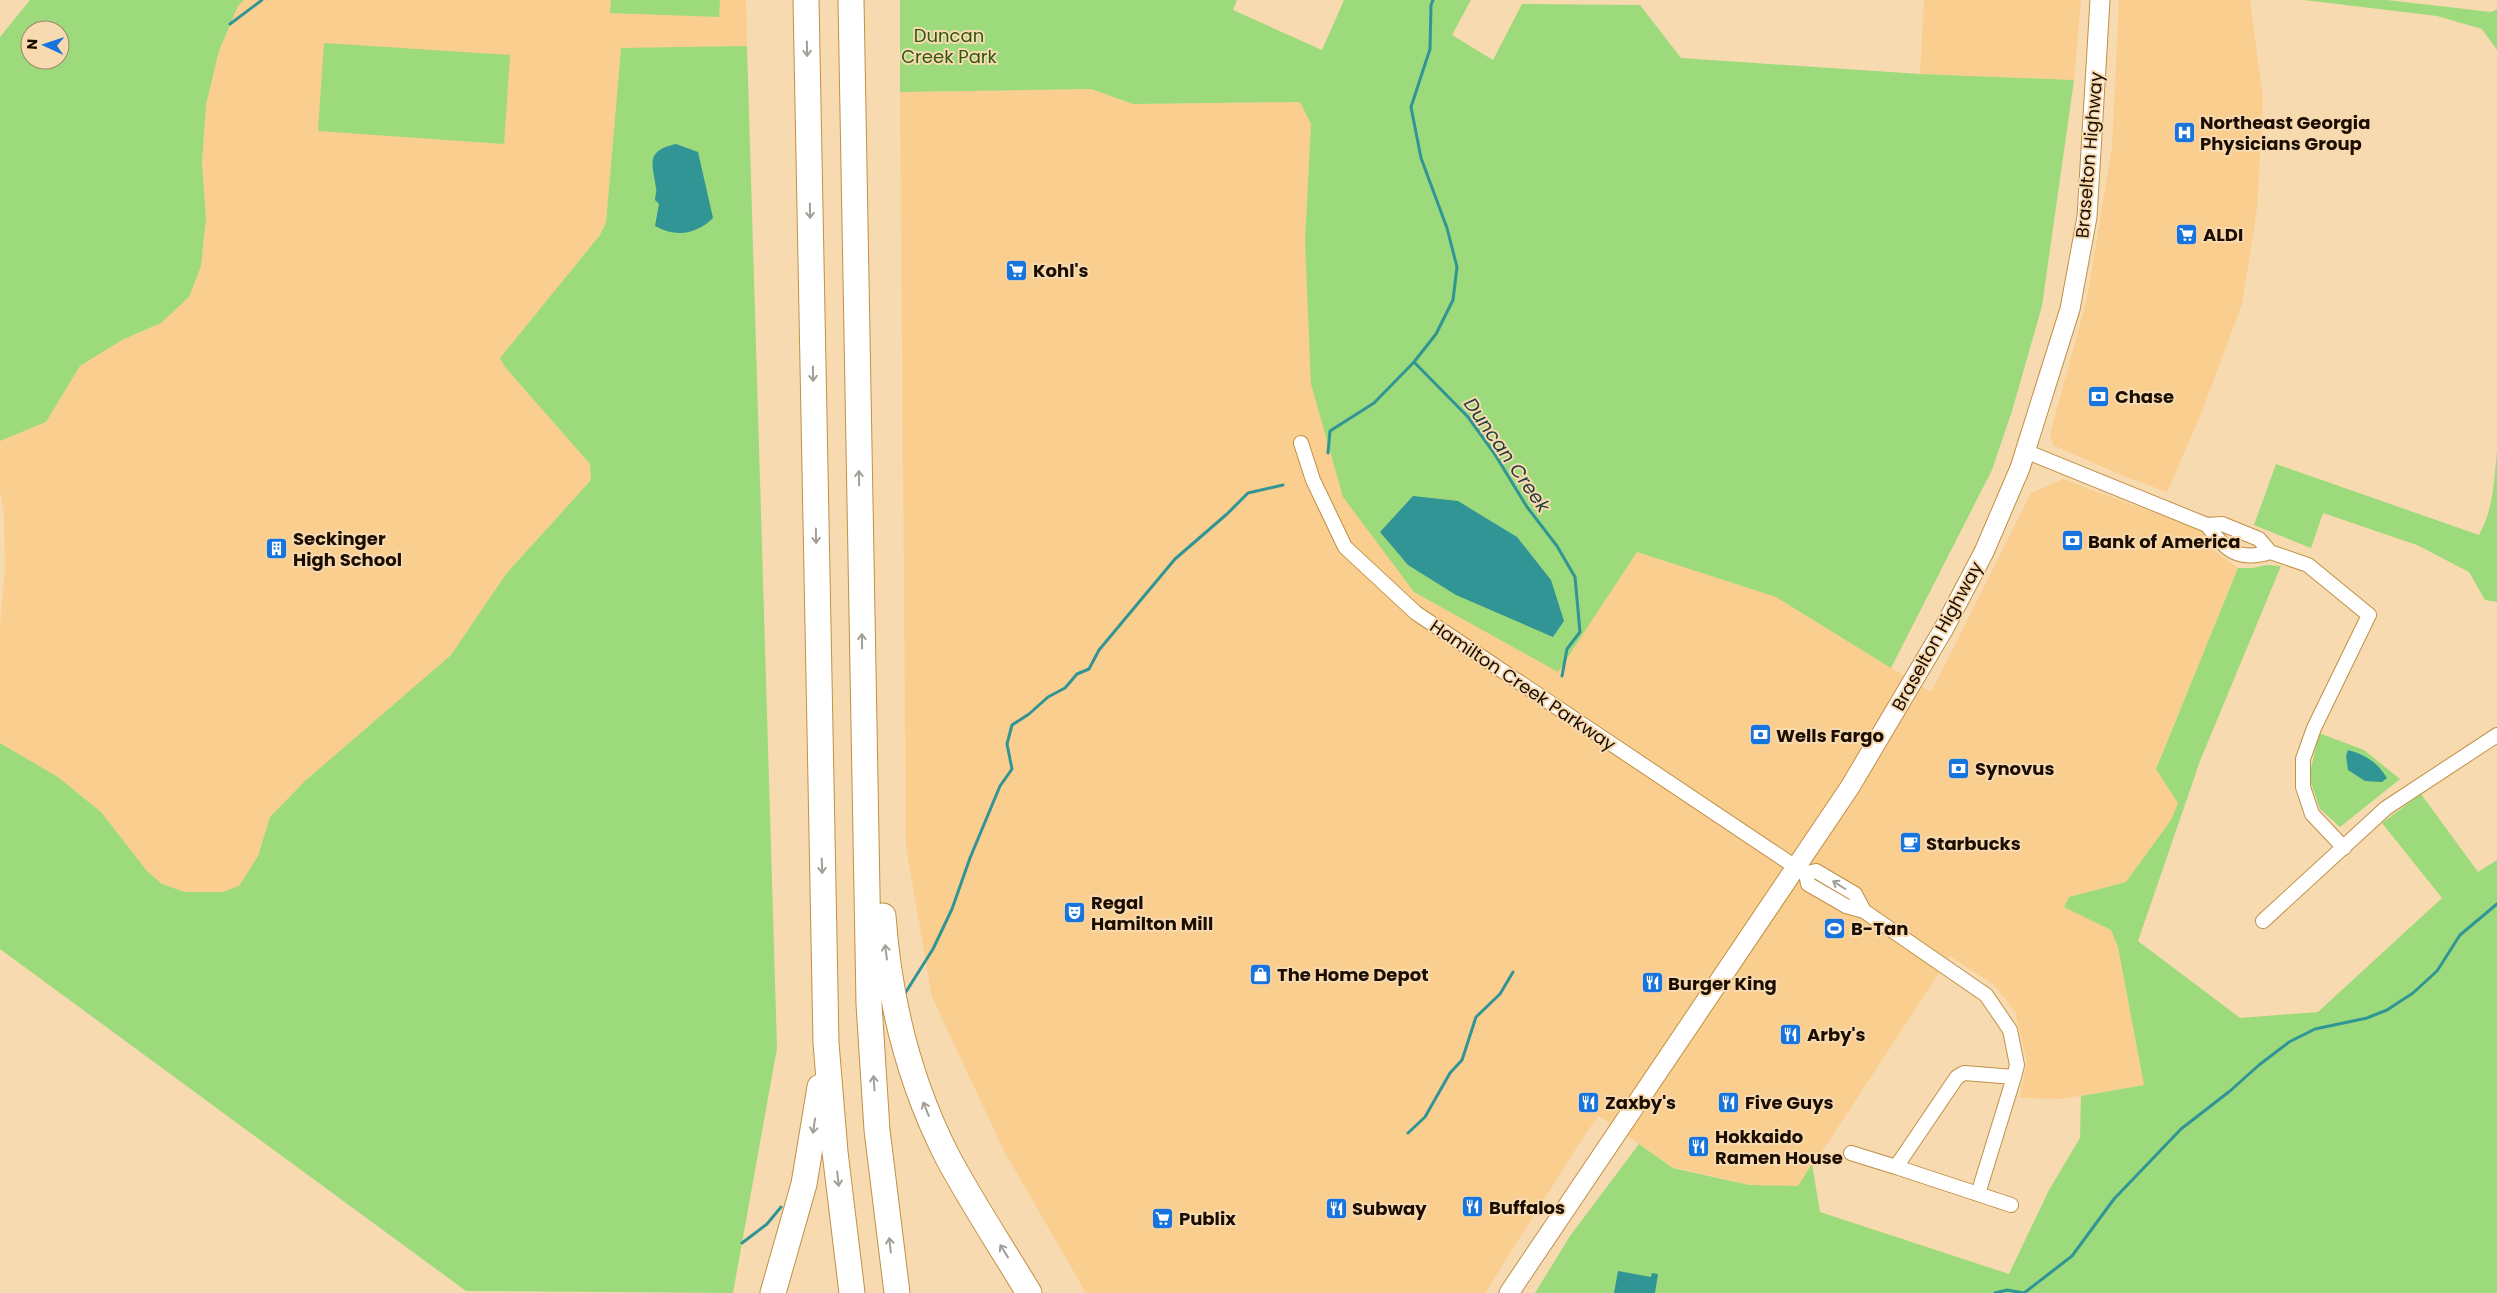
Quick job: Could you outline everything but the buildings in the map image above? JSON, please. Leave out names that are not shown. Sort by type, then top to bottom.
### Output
[{"type":"highway","points":[[806,0],[826,1043],[835,1152],[852,1293]]},
{"type":"highway","points":[[851,0],[869,1004],[877,1130],[897,1293]]},
{"type":"highway","points":[[863,676],[877,812],[885,948],[897,1022],[916,1083],[948,1156],[1029,1293]]},
{"type":"highway","points":[[773,1293],[804,1184],[826,1043]]},
{"type":"main road","name":"Braselton Highway","points":[[1509,1293],[1765,913],[1801,871],[1947,622],[1984,552],[2026,451],[2070,310],[2087,217],[2100,0]]},
{"type":"street","name":"Hamilton Creek Parkway","points":[[1301,443],[1313,480],[1344,547],[1416,614],[1801,871],[1808,884],[1846,906],[1864,910],[1986,995],[2010,1030],[2017,1065],[1978,1194]]},
{"type":"street","points":[[2026,451],[2208,525],[2222,524],[2259,539],[2270,552],[2308,565],[2368,615],[2314,728],[2303,759],[2303,787],[2312,814],[2344,848]]},
{"type":"street","points":[[2208,525],[2220,543],[2230,551],[2257,556],[2270,552]]},
{"type":"street","points":[[2262,921],[2386,808],[2497,735]]},
{"type":"street","points":[[1896,1167],[1957,1077],[1964,1073],[2014,1078]]},
{"type":"street","points":[[1851,1153],[2011,1205]]},
{"type":"shaded area","points":[[244,0],[746,0],[747,46],[621,49],[606,223],[600,235],[500,358],[505,367],[590,464],[591,480],[506,574],[451,655],[305,781],[270,817],[258,856],[239,886],[223,892],[185,892],[162,884],[147,871],[101,812],[58,777],[0,743],[0,624],[5,569],[4,513],[0,492],[0,441],[46,422],[80,366],[122,340],[161,323],[201,266],[206,218],[202,162],[206,105],[219,51],[238,6]]},
{"type":"shaded area","points":[[1924,0],[2081,0],[2074,80],[1920,74]]},
{"type":"shaded area","points":[[2119,0],[2250,0],[2263,99],[2257,209],[2242,304],[2201,414],[2167,492],[2121,475],[2053,445],[2050,434],[2087,299],[2112,147]]},
{"type":"shaded area","points":[[1091,89],[1133,104],[1300,102],[1311,124],[1305,240],[1558,671],[1637,552],[1776,597],[1931,692],[2031,493],[2063,479],[2206,532],[2212,549],[2238,568],[2156,768],[2178,803],[2171,820],[2126,882],[2069,897],[2064,906],[2111,930],[2118,947],[2144,1085],[2061,1099],[2020,1098],[2027,1061],[2015,1012],[1995,986],[1950,956],[1799,1187],[1749,1185],[1673,1167],[1599,1116],[1586,1133],[1485,1293],[1086,1293],[1004,1151],[932,997],[906,847],[900,92]]},
{"type":"green space","points":[[30,0],[244,0],[238,6],[219,51],[206,105],[202,162],[206,218],[201,266],[189,297],[161,323],[122,340],[80,366],[46,422],[0,441],[0,37]]},
{"type":"green space","points":[[611,0],[720,0],[719,17],[610,13]]},
{"type":"green space","name":"Duncan Creek Park","points":[[900,0],[1237,0],[1233,10],[1322,50],[1344,0],[1471,0],[1452,35],[1493,60],[1522,4],[1640,5],[1681,58],[1920,74],[2074,80],[2042,306],[2012,411],[1992,470],[1891,668],[1776,597],[1637,552],[1558,672],[1414,592],[1343,497],[1311,384],[1305,240],[1311,124],[1300,102],[1133,104],[1091,89],[900,92]]},
{"type":"green space","points":[[2304,0],[2387,0],[2491,12],[2497,9],[2497,50],[2482,29],[2437,16]]},
{"type":"green space","points":[[324,43],[510,55],[504,144],[318,131]]},
{"type":"green space","points":[[747,46],[777,1048],[733,1293],[466,1291],[0,949],[0,743],[58,777],[101,812],[147,871],[162,884],[185,892],[223,892],[239,886],[258,856],[270,817],[305,781],[451,655],[506,574],[591,480],[590,464],[505,367],[500,358],[600,235],[606,223],[621,48]]},
{"type":"green space","points":[[2497,451],[2497,602],[2485,600],[2469,572],[2417,545],[2323,513],[2311,548],[2254,525],[2276,464],[2479,535],[2488,515]]},
{"type":"green space","points":[[2266,565],[2281,566],[2200,761],[2138,941],[2240,1018],[2318,1012],[2442,898],[2382,823],[2421,794],[2478,872],[2497,860],[2497,1293],[1535,1293],[1570,1236],[1639,1144],[1673,1168],[1749,1185],[1798,1186],[1812,1164],[1820,1212],[2009,1274],[2049,1190],[2080,1138],[2081,1096],[2144,1085],[2118,947],[2111,930],[2064,907],[2069,897],[2126,882],[2171,820],[2178,803],[2156,769],[2238,568],[2253,568]]},
{"type":"green space","points":[[2319,733],[2364,750],[2400,779],[2340,827],[2320,809],[2309,777]]},
{"type":"water","points":[[676,144],[698,152],[713,218],[693,231],[678,233],[655,226],[659,204],[655,200],[656,190],[653,166],[655,155],[659,151]]},
{"type":"water","points":[[1413,496],[1458,501],[1517,537],[1551,580],[1564,621],[1553,637],[1456,595],[1408,565],[1380,532]]},
{"type":"water","points":[[2348,750],[2370,760],[2387,778],[2382,782],[2365,781],[2348,770],[2346,756]]},
{"type":"water","points":[[1618,1271],[1651,1277],[1652,1273],[1658,1274],[1655,1293],[1614,1293]]},
{"type":"waterway","points":[[230,24],[262,0]]},
{"type":"waterway","name":"Duncan Creek","points":[[1328,453],[1330,431],[1374,403],[1414,362],[1436,334],[1453,300],[1457,267],[1447,228],[1421,158],[1411,107],[1430,49],[1431,5],[1433,0]]},
{"type":"waterway","name":"Duncan Creek","points":[[1414,362],[1468,417],[1494,453],[1527,507],[1557,546],[1575,577],[1580,632],[1567,649],[1562,676]]},
{"type":"waterway","points":[[904,995],[933,949],[952,909],[970,858],[1000,786],[1012,769],[1007,744],[1012,725],[1029,714],[1048,697],[1065,688],[1077,674],[1089,669],[1099,650],[1175,559],[1248,493],[1283,485]]},
{"type":"waterway","points":[[1995,1293],[2007,1290],[2024,1293],[2072,1256],[2114,1199],[2181,1129],[2289,1042],[2315,1029],[2367,1018],[2387,1010],[2413,993],[2437,971],[2460,935],[2497,904]]},
{"type":"waterway","name":"Duncan Creek","points":[[1408,1133],[1425,1117],[1450,1073],[1462,1060],[1476,1017],[1500,994],[1513,972]]},
{"type":"waterway","points":[[742,1243],[767,1224],[781,1207]]},
{"type":"place","name":"Northeast Georgia Physicians Group","points":[[2184,132]]},
{"type":"place","name":"ALDI","points":[[2187,234]]},
{"type":"place","name":"Kohl's","points":[[1017,270]]},
{"type":"place","name":"Chase","points":[[2099,396]]},
{"type":"place","name":"Bank of America","points":[[2072,541]]},
{"type":"place","name":"Seckinger High School","points":[[277,548]]},
{"type":"place","name":"Wells Fargo","points":[[1760,735]]},
{"type":"place","name":"Synovus","points":[[1959,768]]},
{"type":"place","name":"Starbucks","points":[[1910,843]]},
{"type":"place","name":"Regal Hamilton Mill","points":[[1075,912]]},
{"type":"place","name":"B-Tan","points":[[1835,928]]},
{"type":"place","name":"The Home Depot","points":[[1261,974]]},
{"type":"place","name":"Burger King","points":[[1652,983]]},
{"type":"place","name":"Arby's","points":[[1791,1034]]},
{"type":"place","name":"Zaxby's","points":[[1589,1102]]},
{"type":"place","name":"Five Guys","points":[[1729,1102]]},
{"type":"place","name":"Hokkaido Ramen House","points":[[1699,1146]]},
{"type":"place","name":"Buffalos","points":[[1473,1207]]},
{"type":"place","name":"Subway","points":[[1336,1208]]},
{"type":"place","name":"Publix","points":[[1163,1218]]}]
